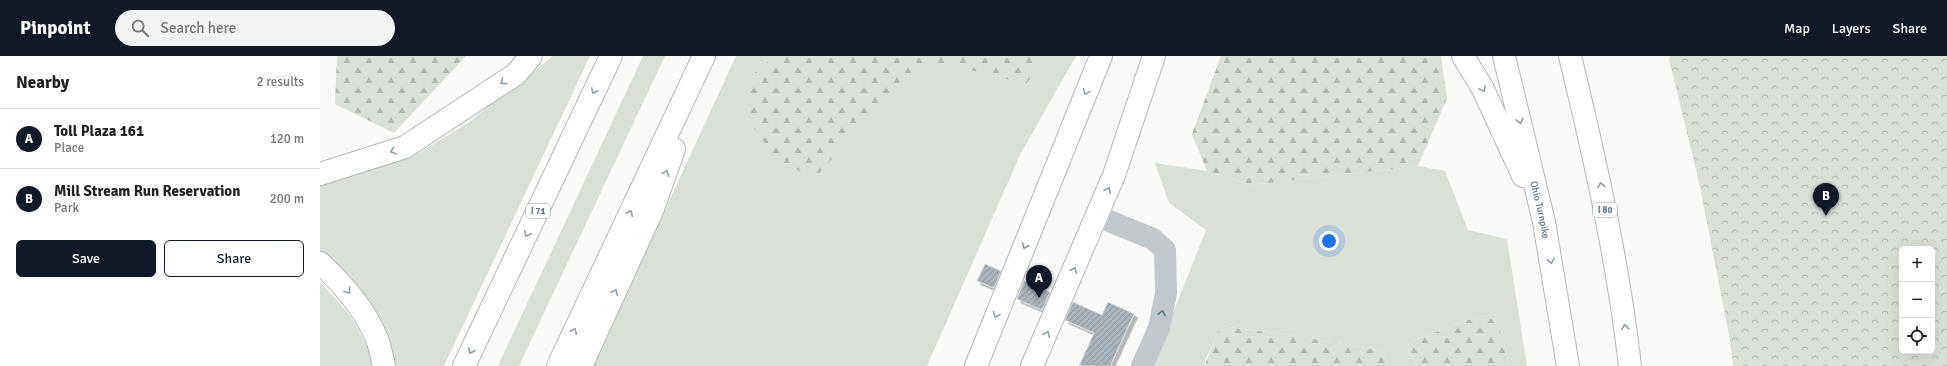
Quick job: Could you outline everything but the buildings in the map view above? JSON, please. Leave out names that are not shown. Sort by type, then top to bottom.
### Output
[{"type":"highway","points":[[320,174],[406,147],[516,74],[531,56]]},
{"type":"highway","name":"I 71","points":[[464,366],[611,56]]},
{"type":"highway","points":[[558,366],[706,56]]},
{"type":"highway","points":[[581,366],[652,211],[706,56]]},
{"type":"highway","points":[[976,366],[1101,56]]},
{"type":"highway","points":[[1463,56],[1483,89],[1544,222]]},
{"type":"highway","name":"Ohio Turnpike","points":[[1504,56],[1544,222],[1568,366]]},
{"type":"highway","name":"I 80","points":[[1570,56],[1599,175],[1623,307],[1630,366]]},
{"type":"highway","points":[[1032,366],[1114,175],[1155,60]]},
{"type":"highway","points":[[320,263],[341,282],[360,308],[377,339],[384,366]]},
{"type":"lane","points":[[1097,216],[1153,239],[1164,250],[1166,293],[1159,328],[1142,366]]},
{"type":"green space","points":[[337,56],[466,56],[394,133],[335,104]]},
{"type":"green space","points":[[553,56],[590,56],[444,366],[393,366],[320,255],[320,182],[419,153],[469,122]]},
{"type":"green space","points":[[643,56],[665,56],[519,366],[498,366]]},
{"type":"green space","points":[[736,56],[1076,56],[1021,153],[927,366],[593,366]]},
{"type":"green space","points":[[774,56],[1046,56],[1026,84],[943,63],[907,74],[814,179],[776,158],[748,120],[747,80]]},
{"type":"green space","points":[[1221,56],[1441,56],[1447,98],[1418,166],[1250,185],[1207,171],[1192,134]]},
{"type":"green space","points":[[1670,56],[1947,56],[1947,366],[1733,366],[1730,340],[1699,182],[1669,59]]},
{"type":"green space","points":[[1155,163],[1207,171],[1250,185],[1418,166],[1445,171],[1468,230],[1507,239],[1527,366],[1508,366],[1506,349],[1495,319],[1467,320],[1408,343],[1416,366],[1387,366],[1384,351],[1290,335],[1222,326],[1205,360],[1204,366],[1152,366],[1206,230],[1169,203]]},
{"type":"green space","points":[[320,283],[346,310],[360,332],[370,354],[372,366],[320,366]]},
{"type":"green space","points":[[1496,319],[1506,349],[1508,366],[1416,366],[1408,343],[1467,320]]},
{"type":"green space","points":[[1221,326],[1290,335],[1384,351],[1387,366],[1204,366]]},
{"type":"place","name":"Mill Stream Run Reservation","points":[[1826,216]]},
{"type":"place","name":"Toll Plaza 161","points":[[1039,298]]}]
